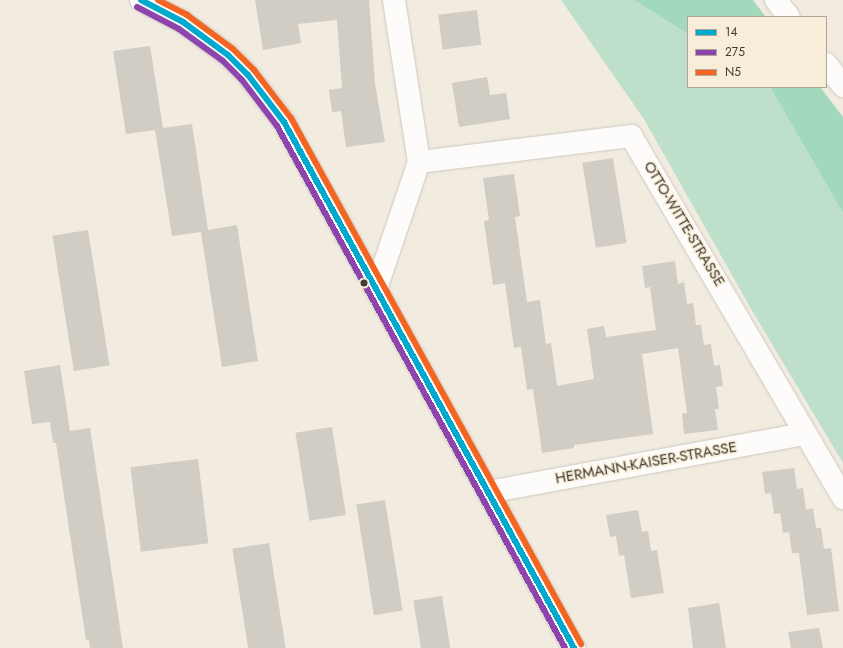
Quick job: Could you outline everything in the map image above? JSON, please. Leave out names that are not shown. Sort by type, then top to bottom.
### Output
[{"type":"street","points":[[141,0],[183,22],[206,38],[248,75],[284,122],[574,648]]},
{"type":"street","points":[[376,289],[419,162],[394,0]]},
{"type":"street","points":[[776,0],[788,16]]},
{"type":"street","points":[[827,65],[843,86]]},
{"type":"street","name":"OTTO-WITTE-STRASSE","points":[[419,162],[632,136],[843,498]]},
{"type":"street","name":"HERMANN-KAISER-STRASSE","points":[[488,492],[805,434]]},
{"type":"green space","points":[[561,0],[634,0],[687,33],[687,88],[771,88],[843,213],[843,463],[750,307],[644,119]]},
{"type":"green space","points":[[634,0],[753,0],[765,16],[687,16],[687,33]]},
{"type":"green space","points":[[771,88],[821,88],[843,117],[843,213]]},
{"type":"building","points":[[255,0],[369,0],[375,84],[385,142],[346,147],[341,111],[332,112],[329,90],[342,88],[337,20],[298,24],[301,43],[263,50]]},
{"type":"building","points":[[477,10],[481,45],[443,49],[438,15]]},
{"type":"building","points":[[150,46],[163,128],[192,124],[208,230],[237,225],[258,361],[222,367],[201,232],[172,236],[155,130],[126,134],[113,51]]},
{"type":"building","points":[[487,77],[490,95],[506,93],[510,119],[459,127],[452,83]]},
{"type":"building","points":[[613,158],[626,243],[596,248],[582,163]]},
{"type":"building","points":[[514,174],[520,216],[515,217],[527,302],[540,300],[546,344],[551,343],[557,386],[594,379],[587,329],[604,326],[606,337],[656,330],[650,287],[645,288],[642,266],[675,261],[678,284],[684,282],[687,304],[693,303],[696,325],[701,325],[704,345],[711,344],[714,366],[720,365],[723,386],[716,387],[719,409],[715,409],[718,430],[684,434],[682,414],[687,413],[678,348],[642,354],[653,434],[574,445],[574,448],[542,453],[533,389],[527,390],[521,347],[514,348],[505,283],[493,285],[484,221],[489,220],[483,178]]},
{"type":"building","points":[[88,230],[109,365],[74,371],[52,236]]},
{"type":"building","points":[[60,365],[70,431],[90,428],[123,648],[90,648],[89,640],[86,640],[56,443],[53,443],[50,422],[32,424],[24,371]]},
{"type":"building","points":[[332,427],[346,515],[309,521],[295,433]]},
{"type":"building","points":[[198,459],[208,543],[141,552],[131,467]]},
{"type":"building","points":[[794,468],[797,489],[803,488],[806,510],[813,508],[816,528],[821,528],[824,549],[831,548],[839,611],[807,615],[799,553],[792,553],[789,532],[783,533],[780,513],[774,514],[771,493],[765,494],[762,472]]},
{"type":"building","points":[[385,500],[403,611],[374,615],[356,505]]},
{"type":"building","points":[[638,510],[642,532],[648,531],[651,551],[657,550],[664,593],[631,598],[624,555],[619,556],[616,536],[610,537],[606,515]]},
{"type":"building","points":[[269,543],[286,648],[248,648],[232,549]]},
{"type":"building","points":[[442,596],[450,648],[421,648],[413,601]]},
{"type":"building","points":[[719,603],[726,648],[693,648],[688,608]]},
{"type":"building","points":[[819,628],[823,648],[791,648],[788,632]]},
{"type":"transit line","name":"14","points":[[141,0],[183,22],[228,55],[248,75],[284,122],[574,648]]},
{"type":"transit line","name":"N5","points":[[158,0],[187,15],[233,49],[254,70],[291,118],[581,644]]},
{"type":"transit line","name":"275","points":[[137,7],[179,29],[223,61],[242,80],[277,126],[565,648]]}]
